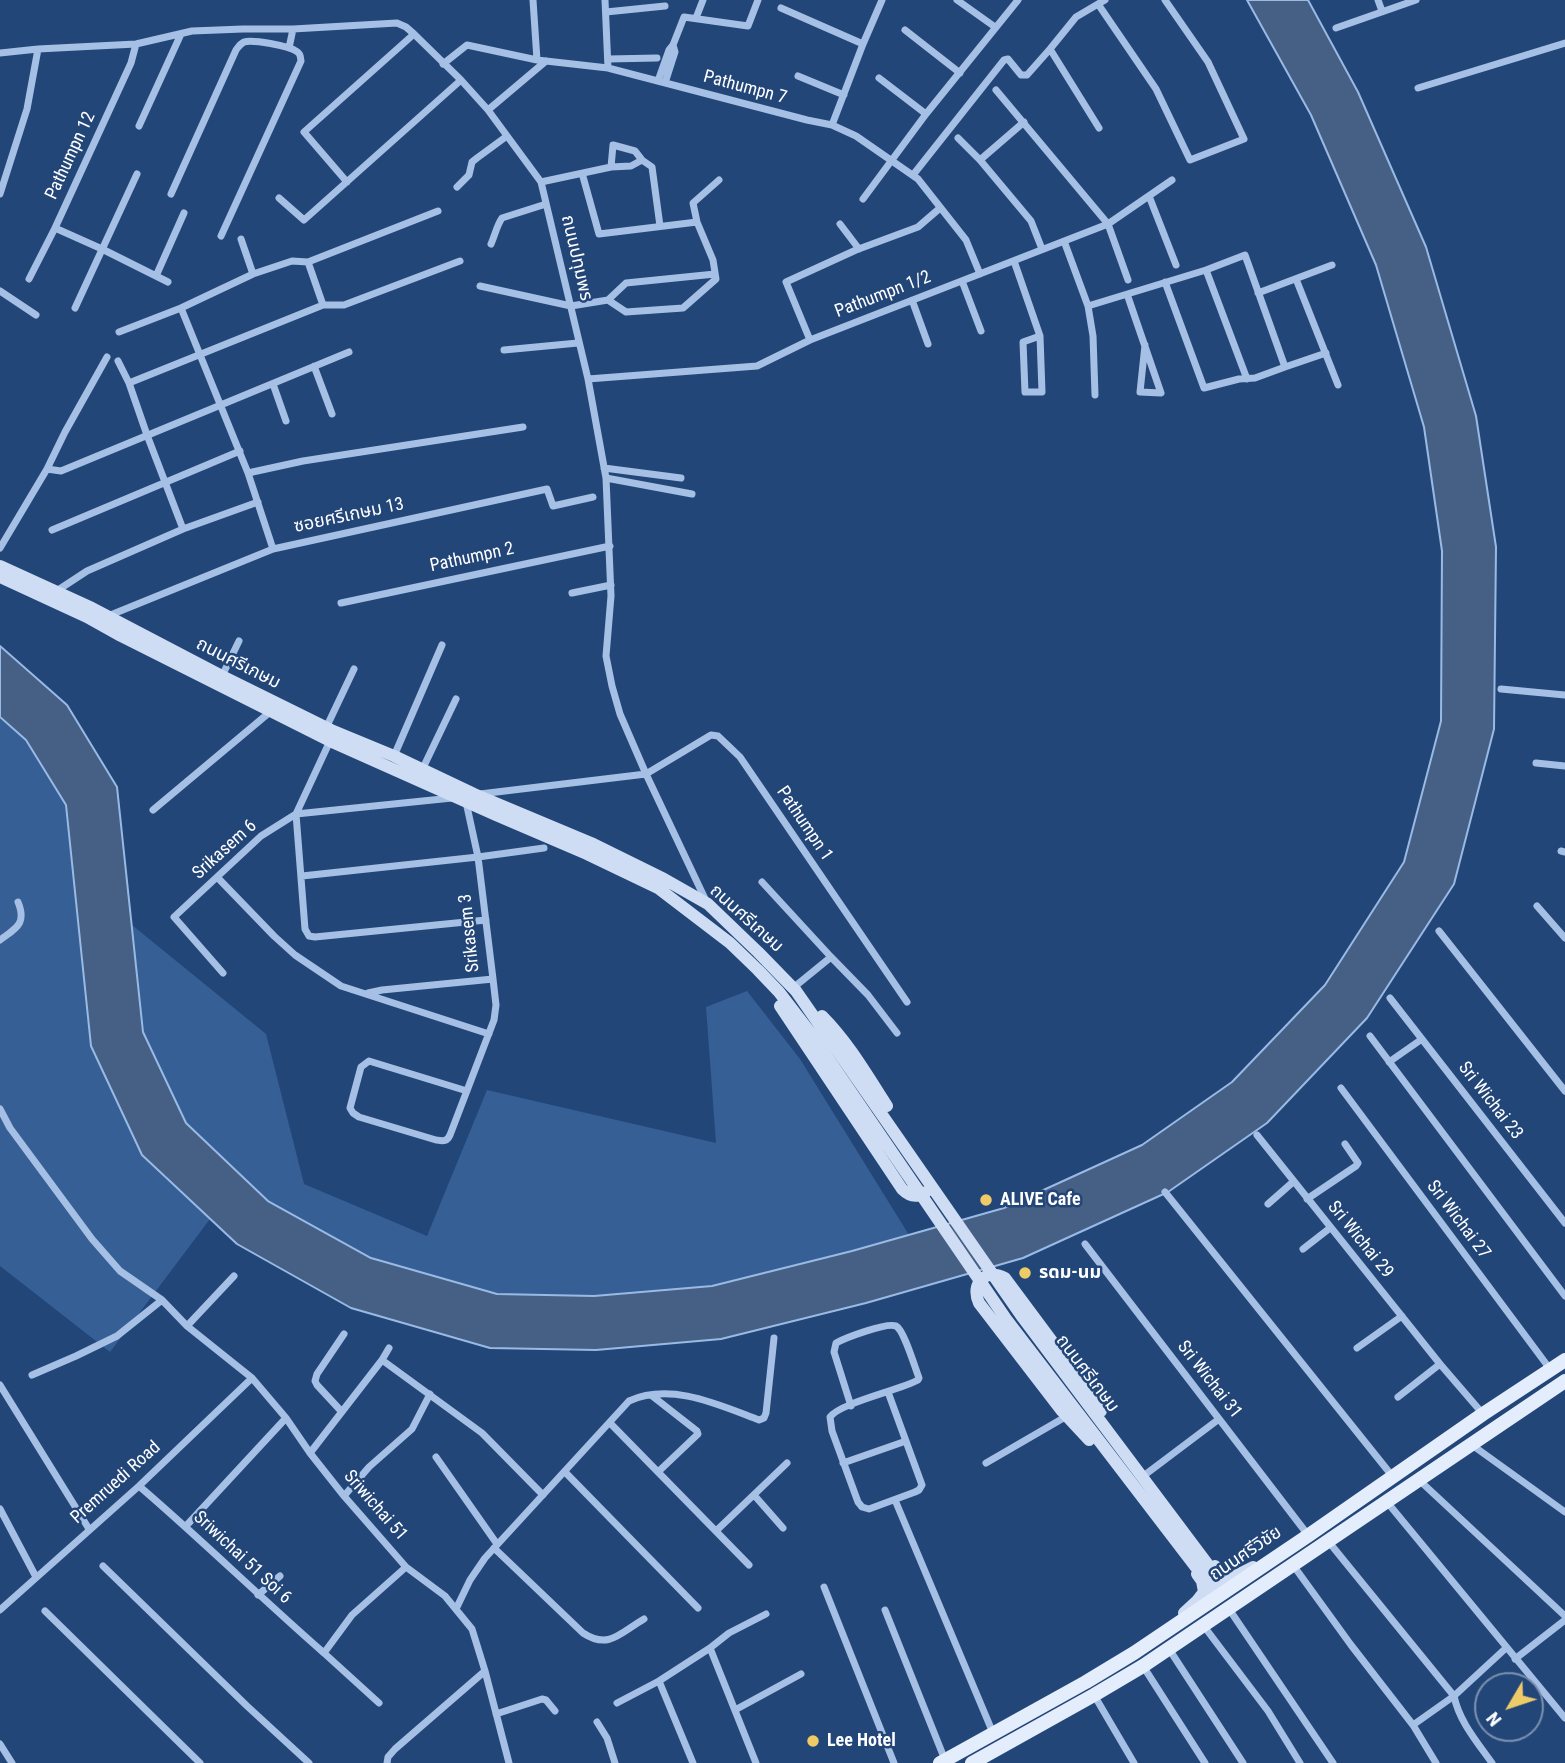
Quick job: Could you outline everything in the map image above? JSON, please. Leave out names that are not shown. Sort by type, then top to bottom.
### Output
[{"type":"main road","name":"ถนนศรีเกษม","points":[[0,566],[107,616],[326,728],[394,756],[465,798],[591,843],[708,904],[795,990],[964,1235],[1140,1474],[1177,1532],[1225,1598]]},
{"type":"main road","name":"ถนนศรีเกษม","points":[[0,577],[87,617],[330,741],[465,798],[658,888],[730,943],[779,992],[812,1035],[1006,1318],[1146,1502],[1177,1532]]},
{"type":"main road","points":[[730,943],[775,997],[902,1189],[910,1196],[921,1196],[932,1186],[930,1171],[834,1028],[795,990]]},
{"type":"main road","points":[[1140,1474],[1092,1395],[1009,1283],[1000,1275],[989,1275],[980,1281],[976,1292],[979,1303],[1067,1416],[1146,1502]]},
{"type":"main road","name":"ถนนศรีวิชัย","points":[[943,1762],[1086,1682],[1225,1598],[1281,1553],[1565,1360]]},
{"type":"main road","name":"ถนนศรีวิชัย","points":[[1225,1598],[1242,1594],[1287,1569],[1565,1381]]},
{"type":"main road","points":[[1393,1477],[1403,1491]]},
{"type":"main road","points":[[1177,1532],[1225,1576],[1233,1577],[1281,1553]]},
{"type":"main road","points":[[1160,1635],[1197,1601],[1203,1592],[1202,1581],[1177,1532]]},
{"type":"main road","points":[[972,1763],[990,1759],[1143,1666],[1208,1623],[1224,1608],[1225,1598]]},
{"type":"main road","points":[[1086,1682],[1094,1696]]},
{"type":"street","points":[[533,0],[537,60]]},
{"type":"street","points":[[605,0],[608,68]]},
{"type":"street","points":[[696,18],[703,0]]},
{"type":"street","points":[[662,82],[675,52],[673,45],[684,17],[748,26],[758,0]]},
{"type":"street","points":[[832,125],[882,0]]},
{"type":"street","points":[[957,0],[995,27]]},
{"type":"street","points":[[863,199],[926,114],[1018,0]]},
{"type":"street","points":[[913,175],[1004,60],[1008,59],[1021,75],[1027,75],[1076,17],[1102,2],[1156,89],[1190,160],[1244,139],[1208,62],[1165,0]]},
{"type":"street","points":[[1378,0],[1382,11]]},
{"type":"street","points":[[1336,29],[1416,0]]},
{"type":"street","points":[[606,12],[665,6]]},
{"type":"street","points":[[781,8],[863,44]]},
{"type":"street","name":"ถนนปทุมพร","points":[[0,53],[136,44],[192,31],[397,23],[414,34],[488,110],[541,182],[588,379],[606,478],[611,585],[606,656],[620,714],[708,904]]},
{"type":"street","points":[[289,48],[293,29]]},
{"type":"street","points":[[905,30],[960,73]]},
{"type":"street","points":[[139,126],[181,34]]},
{"type":"street","points":[[347,182],[304,132],[414,34]]},
{"type":"street","points":[[171,194],[241,44],[248,41],[289,48],[300,54],[302,61],[221,236]]},
{"type":"street","points":[[1419,88],[1565,43]]},
{"type":"street","name":"Pathumpn 12","points":[[29,279],[131,63],[136,44]]},
{"type":"street","name":"Pathumpn 7","points":[[443,64],[467,45],[537,60],[608,68],[832,125],[856,136],[918,179],[966,240],[980,274]]},
{"type":"street","points":[[0,194],[27,109],[38,49]]},
{"type":"street","points":[[1050,50],[1099,128]]},
{"type":"street","points":[[608,59],[657,58]]},
{"type":"street","points":[[488,110],[546,61]]},
{"type":"street","points":[[798,76],[844,95]]},
{"type":"street","points":[[879,78],[926,114]]},
{"type":"street","points":[[279,198],[304,220],[461,80]]},
{"type":"street","points":[[996,90],[1108,224],[1128,280]]},
{"type":"street","points":[[980,160],[1024,122]]},
{"type":"street","points":[[457,187],[469,175],[472,162],[507,136]]},
{"type":"street","points":[[958,138],[1031,221],[1042,249]]},
{"type":"street","points":[[611,167],[613,145],[635,151],[652,167],[660,226]]},
{"type":"street","points":[[541,182],[611,167],[631,166],[642,160]]},
{"type":"street","points":[[582,173],[599,234],[697,222]]},
{"type":"street","points":[[75,308],[137,174]]},
{"type":"street","points":[[608,300],[626,312],[683,308],[716,279],[713,260],[697,222],[693,203],[719,180]]},
{"type":"street","name":"Pathumpn 1/2","points":[[588,379],[757,366],[810,340],[1108,224],[1172,180]]},
{"type":"street","points":[[1149,196],[1176,265]]},
{"type":"street","points":[[491,244],[502,218],[547,204]]},
{"type":"street","points":[[810,340],[786,282],[918,226],[940,208]]},
{"type":"street","points":[[119,332],[181,308],[253,274],[292,261],[308,262],[438,211]]},
{"type":"street","points":[[156,276],[184,213]]},
{"type":"street","points":[[840,224],[859,249]]},
{"type":"street","points":[[55,228],[168,282]]},
{"type":"street","points":[[241,239],[253,274]]},
{"type":"street","points":[[1064,241],[1088,306],[1093,336],[1095,395]]},
{"type":"street","points":[[1088,306],[1206,270],[1245,255],[1285,367]]},
{"type":"street","points":[[129,383],[323,305],[344,305],[460,261]]},
{"type":"street","points":[[1014,261],[1040,336],[1042,392],[1025,392],[1023,342],[1040,336]]},
{"type":"street","points":[[308,262],[323,305]]},
{"type":"street","points":[[1258,293],[1332,265]]},
{"type":"street","points":[[1206,270],[1247,379]]},
{"type":"street","points":[[480,286],[571,306],[608,300],[626,284],[715,274]]},
{"type":"street","points":[[1296,279],[1338,385]]},
{"type":"street","points":[[962,281],[981,331]]},
{"type":"street","points":[[1166,282],[1204,388],[1247,379],[1326,353]]},
{"type":"street","points":[[0,291],[36,315]]},
{"type":"street","points":[[1127,294],[1145,345],[1161,393],[1140,392],[1145,345]]},
{"type":"street","points":[[912,300],[928,344]]},
{"type":"street","points":[[181,308],[240,451],[274,549]]},
{"type":"street","points":[[504,350],[578,343]]},
{"type":"street","points":[[47,470],[61,471],[349,352]]},
{"type":"street","points":[[0,548],[47,470],[107,357]]},
{"type":"street","points":[[118,361],[129,383],[183,529]]},
{"type":"street","points":[[314,366],[332,414]]},
{"type":"street","points":[[273,383],[286,421]]},
{"type":"street","points":[[248,473],[303,461],[523,427]]},
{"type":"street","points":[[52,530],[240,451]]},
{"type":"street","points":[[604,468],[681,478]]},
{"type":"street","points":[[606,478],[692,494]]},
{"type":"street","name":"ซอยศรีเกษม 13","points":[[107,616],[274,549],[547,489],[553,506],[593,497]]},
{"type":"street","points":[[55,592],[87,570],[183,529],[258,502]]},
{"type":"street","name":"Pathumpn 2","points":[[341,603],[610,546]]},
{"type":"street","points":[[572,593],[611,585]]},
{"type":"street","points":[[222,676],[239,641]]},
{"type":"street","points":[[394,756],[442,645]]},
{"type":"street","points":[[326,728],[354,669]]},
{"type":"street","points":[[1501,689],[1565,695]]},
{"type":"street","points":[[422,771],[456,699]]},
{"type":"street","points":[[153,810],[270,712]]},
{"type":"street","name":"Pathumpn 1","points":[[646,774],[711,735],[718,736],[740,757],[907,1002]]},
{"type":"street","points":[[330,741],[296,814],[306,933],[315,937],[486,920]]},
{"type":"street","points":[[1536,763],[1565,766]]},
{"type":"street","points":[[296,814],[465,798],[646,774]]},
{"type":"street","name":"Srikasem 3","points":[[366,994],[493,979],[478,857],[465,798]]},
{"type":"street","name":"Srikasem 6","points":[[223,973],[174,917],[261,836],[296,814]]},
{"type":"street","points":[[302,876],[544,848]]},
{"type":"street","points":[[217,877],[274,936],[295,954],[341,985],[489,1034]]},
{"type":"street","points":[[762,882],[867,995],[897,1033]]},
{"type":"street","points":[[0,940],[19,925],[22,911],[18,902]]},
{"type":"street","points":[[1537,906],[1565,938]]},
{"type":"street","points":[[1439,931],[1565,1091]]},
{"type":"street","points":[[795,990],[831,957]]},
{"type":"street","points":[[467,1091],[369,1061],[361,1067],[350,1108],[359,1116],[436,1140],[448,1139],[450,1135],[467,1091],[489,1034],[494,1020],[496,1005],[493,979]]},
{"type":"street","name":"Sri Wichai 23","points":[[1390,998],[1565,1223]]},
{"type":"street","points":[[1370,1036],[1565,1296]]},
{"type":"street","points":[[1389,1062],[1422,1039]]},
{"type":"street","name":"Sri Wichai 27","points":[[1341,1088],[1550,1370]]},
{"type":"street","name":"Sriwichai 51","points":[[0,1109],[10,1128],[92,1239],[120,1271],[162,1300],[187,1326],[252,1378],[286,1418],[344,1496],[406,1567],[445,1596],[472,1629],[509,1763]]},
{"type":"street","name":"Sri Wichai 29","points":[[1257,1135],[1483,1414]]},
{"type":"street","points":[[1307,1199],[1356,1166],[1356,1158],[1345,1144]]},
{"type":"street","points":[[1268,1204],[1293,1182]]},
{"type":"street","points":[[1165,1192],[1393,1477]]},
{"type":"street","points":[[1303,1250],[1330,1228]]},
{"type":"street","name":"Sri Wichai 31","points":[[1085,1244],[1309,1535]]},
{"type":"street","points":[[187,1326],[234,1276]]},
{"type":"street","points":[[32,1376],[117,1336],[162,1300]]},
{"type":"street","points":[[1357,1348],[1402,1316]]},
{"type":"street","points":[[851,1406],[834,1352],[836,1343],[891,1325],[900,1329],[919,1378],[915,1382],[888,1392],[851,1406],[836,1411],[830,1417],[832,1431],[858,1502],[869,1509],[915,1492],[922,1485],[888,1392]]},
{"type":"street","points":[[342,1412],[315,1381],[344,1334]]},
{"type":"street","points":[[456,1609],[478,1568],[495,1546],[629,1401],[637,1397],[666,1393],[701,1399],[762,1419],[766,1413],[774,1338]]},
{"type":"street","points":[[310,1453],[389,1348]]},
{"type":"street","points":[[382,1360],[482,1433],[543,1495]]},
{"type":"street","points":[[1398,1397],[1440,1364]]},
{"type":"street","name":"Premruedi Road","points":[[0,1610],[139,1486],[252,1378]]},
{"type":"street","points":[[0,1385],[89,1529]]},
{"type":"street","points":[[344,1496],[369,1467],[412,1429],[430,1394]]},
{"type":"street","points":[[651,1395],[697,1430],[698,1434],[658,1472]]},
{"type":"street","points":[[986,1463],[1067,1416]]},
{"type":"street","points":[[186,1527],[286,1418]]},
{"type":"street","points":[[1140,1474],[1219,1419]]},
{"type":"street","points":[[610,1423],[749,1565]]},
{"type":"street","points":[[843,1463],[906,1441]]},
{"type":"street","points":[[1470,1444],[1565,1512]]},
{"type":"street","points":[[436,1457],[495,1546],[583,1633],[593,1640],[610,1640],[644,1619]]},
{"type":"street","points":[[716,1531],[787,1463]]},
{"type":"street","points":[[565,1472],[698,1608]]},
{"type":"street","points":[[1419,1480],[1565,1618],[1515,1659]]},
{"type":"street","name":"Sriwichai 51 Soi 6","points":[[139,1486],[379,1703]]},
{"type":"street","points":[[754,1494],[783,1528]]},
{"type":"street","points":[[895,1500],[993,1734]]},
{"type":"street","points":[[1387,1502],[1565,1718]]},
{"type":"street","points":[[0,1509],[36,1577]]},
{"type":"street","points":[[1328,1541],[1454,1696],[1466,1725],[1492,1763]]},
{"type":"street","points":[[103,1566],[309,1763]]},
{"type":"street","points":[[324,1653],[352,1615],[406,1567]]},
{"type":"street","points":[[1287,1569],[1413,1725],[1436,1763]]},
{"type":"street","points":[[258,1595],[280,1576]]},
{"type":"street","points":[[824,1587],[894,1763]]},
{"type":"street","points":[[1225,1598],[1333,1763]]},
{"type":"street","points":[[885,1610],[943,1762]]},
{"type":"street","points":[[45,1611],[200,1763]]},
{"type":"street","points":[[617,1703],[659,1681],[729,1633],[766,1614]]},
{"type":"street","points":[[1208,1623],[1300,1763]]},
{"type":"street","points":[[710,1648],[756,1763]]},
{"type":"street","points":[[1413,1725],[1454,1696],[1506,1648]]},
{"type":"street","points":[[1169,1649],[1243,1763]]},
{"type":"street","points":[[1143,1666],[1205,1763]]},
{"type":"street","points":[[387,1763],[388,1757],[395,1749],[485,1671]]},
{"type":"street","points":[[735,1710],[801,1674]]},
{"type":"street","points":[[659,1681],[693,1763]]},
{"type":"street","points":[[1094,1696],[1134,1763]]},
{"type":"street","points":[[496,1714],[542,1699],[546,1700],[555,1712]]},
{"type":"street","points":[[597,1722],[607,1738],[615,1763]]},
{"type":"street","points":[[0,1744],[12,1763]]},
{"type":"shaded area","points":[[1247,0],[1308,0],[1358,92],[1426,247],[1476,416],[1496,547],[1494,729],[1454,884],[1367,1018],[1267,1123],[1168,1192],[1023,1258],[866,1303],[721,1339],[596,1350],[490,1348],[351,1308],[237,1244],[142,1155],[91,1046],[66,805],[26,740],[0,717],[0,646],[67,705],[117,787],[143,1032],[186,1123],[268,1201],[371,1258],[497,1294],[594,1296],[712,1286],[852,1251],[1004,1208],[1142,1145],[1232,1082],[1325,985],[1404,862],[1441,721],[1442,551],[1424,427],[1376,265],[1311,115]]},
{"type":"shaded area","points":[[0,717],[26,740],[66,805],[91,1046],[142,1155],[210,1219],[110,1352],[0,1266]]},
{"type":"shaded area","points":[[132,925],[266,1034],[304,1184],[427,1236],[487,1090],[716,1143],[706,1007],[747,991],[800,1059],[909,1235],[712,1286],[594,1296],[497,1294],[371,1258],[268,1201],[186,1123],[143,1032]]},
{"type":"place","name":"ALIVE Cafe","points":[[986,1200]]},
{"type":"place","name":"รดม-นม","points":[[1025,1273]]},
{"type":"place","name":"Lee Hotel","points":[[813,1741]]}]
